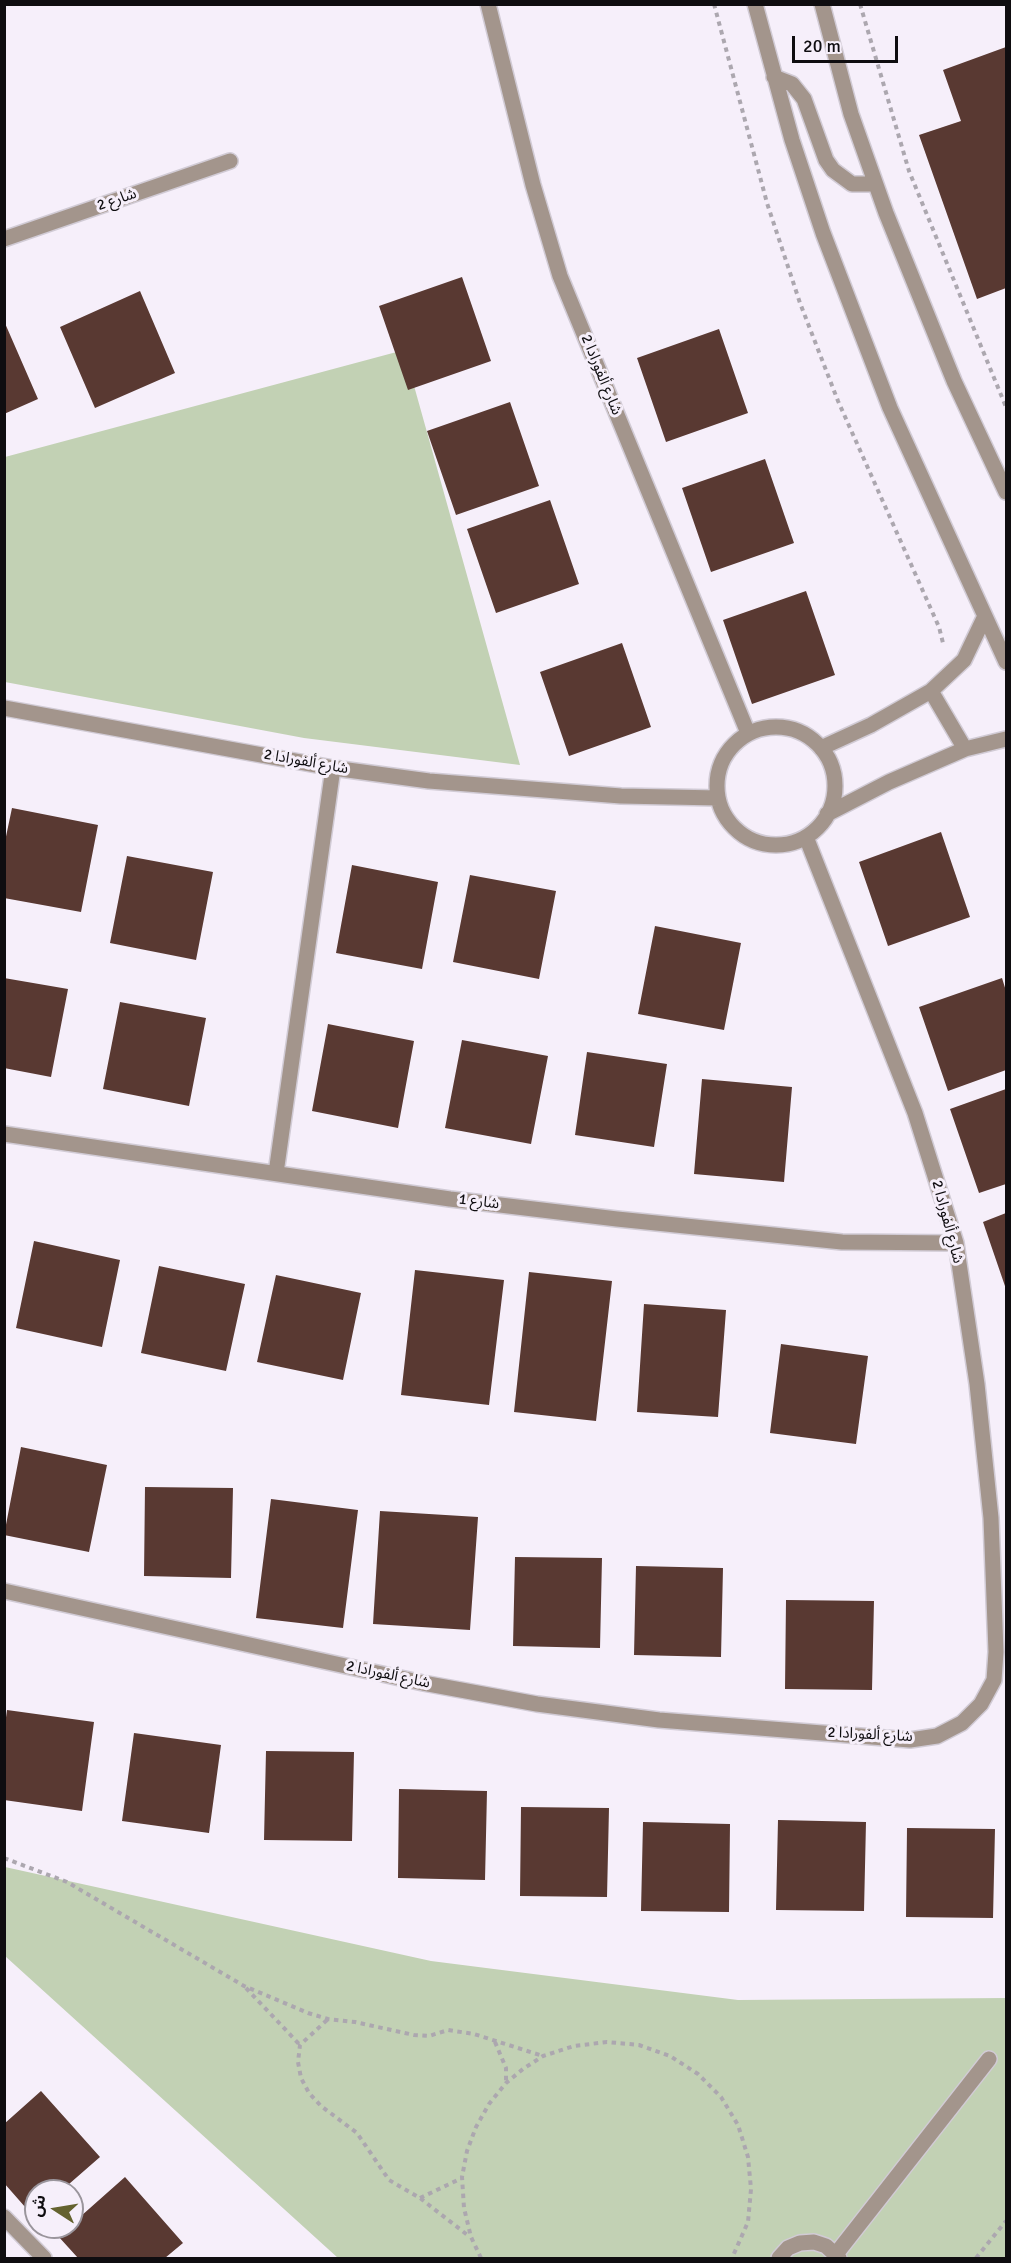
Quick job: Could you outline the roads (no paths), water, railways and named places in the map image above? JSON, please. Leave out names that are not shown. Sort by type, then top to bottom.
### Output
[{"type":"street","name":"شارع ألفورادا 2","points":[[488,4],[533,185],[560,276],[748,733]]},
{"type":"street","points":[[755,4],[774,77],[823,233],[890,408],[1006,662]]},
{"type":"street","points":[[822,4],[851,114],[875,184],[954,381],[1006,492]]},
{"type":"street","points":[[774,77],[792,84],[804,99],[826,160],[833,170],[852,184],[875,184]]},
{"type":"street","name":"شارع 2","points":[[4,239],[230,161]]},
{"type":"street","points":[[821,748],[871,725],[931,691],[964,660],[986,616]]},
{"type":"street","points":[[931,691],[965,749]]},
{"type":"street","name":"شارع ألفورادا 2","points":[[4,708],[333,768],[525,790],[718,798]]},
{"type":"street","points":[[767,727],[787,728],[806,735],[821,748],[833,773],[832,801],[818,827],[806,837],[789,844],[770,845],[752,840],[736,830],[724,816],[718,798],[717,779],[722,760],[733,745],[748,733],[767,727]]},
{"type":"street","points":[[827,814],[889,782],[965,749],[1006,739]]},
{"type":"street","points":[[276,1173],[333,768]]},
{"type":"street","name":"شارع ألفورادا 2","points":[[4,1591],[411,1680],[537,1704],[659,1720],[910,1740],[938,1736],[962,1723],[981,1704],[994,1680],[996,1652],[991,1518],[977,1384],[956,1244],[915,1113],[806,837]]},
{"type":"street","name":"شارع 1","points":[[4,1134],[450,1199],[759,1234],[887,1244],[956,1244]]},
{"type":"street","points":[[778,2259],[788,2248],[800,2243],[814,2242],[826,2246],[838,2256],[989,2059]]},
{"type":"street","points":[[4,2217],[44,2259]]}]
